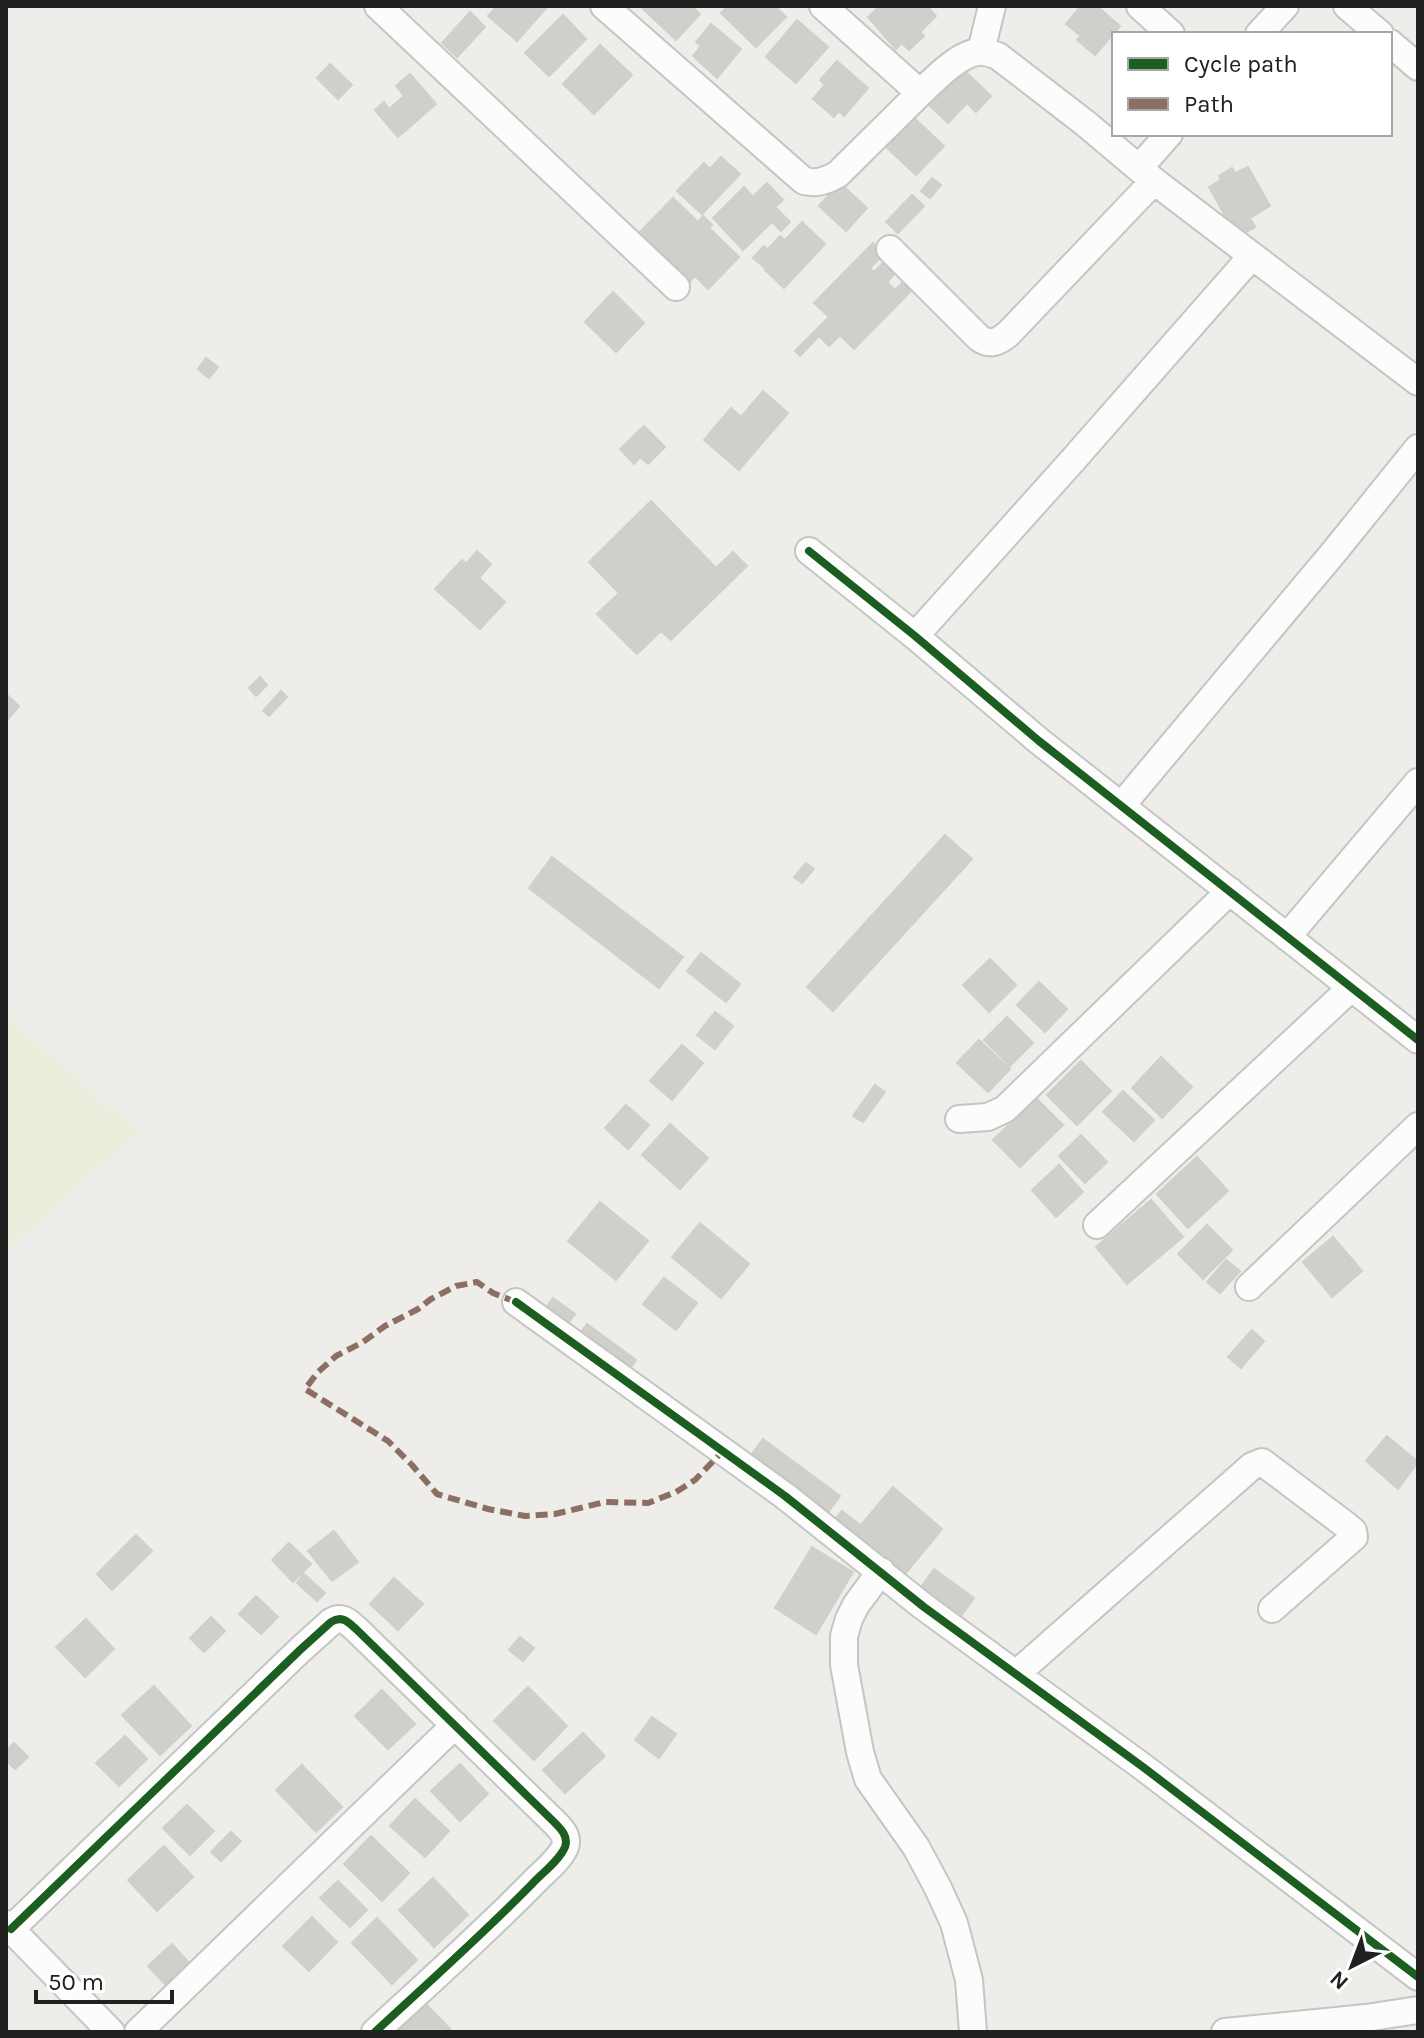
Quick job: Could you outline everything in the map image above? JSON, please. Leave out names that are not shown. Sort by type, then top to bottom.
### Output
[{"type":"street","points":[[378,6],[676,287]]},
{"type":"street","points":[[604,6],[804,181],[817,183],[838,174],[956,62],[981,51],[998,56],[1146,174],[1418,382]]},
{"type":"street","points":[[823,6],[920,93]]},
{"type":"street","points":[[981,51],[992,6]]},
{"type":"street","points":[[1140,6],[1169,32]]},
{"type":"street","points":[[1261,32],[1285,6]]},
{"type":"street","points":[[1347,6],[1378,32]]},
{"type":"street","points":[[1392,45],[1418,67]]},
{"type":"street","points":[[890,249],[979,338],[996,343],[1008,334],[1146,174],[1168,136]]},
{"type":"street","points":[[915,636],[1252,256]]},
{"type":"street","points":[[1121,806],[1418,448]]},
{"type":"street","points":[[809,551],[1121,806],[1418,1040]]},
{"type":"street","points":[[1287,937],[1418,782]]},
{"type":"street","points":[[959,1119],[988,1117],[1005,1109],[1230,891]]},
{"type":"street","points":[[1097,1225],[1351,988]]},
{"type":"street","points":[[1249,1287],[1418,1126]]},
{"type":"street","points":[[516,1302],[785,1496],[924,1607],[1249,1847],[1418,1977]]},
{"type":"street","points":[[1016,1674],[1252,1466],[1262,1462],[1347,1526],[1354,1537],[1272,1609]]},
{"type":"street","points":[[881,1571],[856,1605],[844,1636],[844,1665],[860,1752],[868,1779],[916,1847],[954,1923],[969,1980],[973,2032]]},
{"type":"street","points":[[111,2032],[8,1926],[334,1620],[343,1619],[553,1821],[565,1836],[566,1845],[518,1898],[375,2032]]},
{"type":"street","points":[[138,2032],[455,1725]]},
{"type":"street","points":[[1225,2032],[1418,2010]]},
{"type":"green space","points":[[6,1016],[138,1132],[6,1251]]},
{"type":"building","points":[[497,6],[548,6],[517,41],[488,16]]},
{"type":"building","points":[[640,6],[692,6],[700,14],[676,40]]},
{"type":"building","points":[[728,6],[775,6],[786,17],[756,47],[721,13]]},
{"type":"building","points":[[880,6],[927,6],[936,16],[920,32],[924,36],[909,50],[902,43],[896,49],[868,17]]},
{"type":"building","points":[[1081,6],[1097,6],[1120,26],[1095,55],[1077,40],[1081,36],[1066,24]]},
{"type":"building","points":[[470,12],[485,27],[457,57],[442,43]]},
{"type":"building","points":[[563,15],[586,39],[549,76],[525,53]]},
{"type":"building","points":[[797,20],[828,47],[796,83],[766,57]]},
{"type":"building","points":[[711,24],[741,49],[717,78],[693,56],[701,46],[696,42]]},
{"type":"building","points":[[600,45],[632,75],[594,114],[563,84]]},
{"type":"building","points":[[837,61],[868,88],[844,116],[839,111],[834,117],[813,99],[825,85],[820,80]]},
{"type":"building","points":[[330,64],[352,85],[338,99],[317,78]]},
{"type":"building","points":[[963,69],[991,96],[976,112],[967,103],[948,123],[929,105]]},
{"type":"building","points":[[410,74],[436,104],[398,137],[375,110],[384,102],[389,109],[404,96],[396,86]]},
{"type":"building","points":[[911,115],[944,146],[916,175],[883,144]]},
{"type":"building","points":[[721,157],[740,174],[702,214],[677,191],[704,163],[710,169]]},
{"type":"building","points":[[1248,167],[1270,206],[1250,218],[1255,227],[1237,237],[1209,187],[1232,168],[1235,173]]},
{"type":"building","points":[[932,178],[941,185],[930,198],[921,191]]},
{"type":"building","points":[[767,183],[783,200],[775,207],[790,222],[781,231],[772,222],[743,250],[713,218],[744,187],[753,197]]},
{"type":"building","points":[[840,183],[867,208],[846,231],[819,206]]},
{"type":"building","points":[[912,195],[924,206],[898,233],[886,222]]},
{"type":"building","points":[[673,198],[698,222],[703,216],[712,225],[709,228],[739,257],[708,289],[695,276],[683,289],[633,239]]},
{"type":"building","points":[[802,222],[825,244],[784,288],[765,270],[778,256],[769,248],[780,236],[785,240]]},
{"type":"building","points":[[873,243],[884,254],[870,268],[874,272],[885,261],[896,272],[887,282],[895,290],[903,282],[911,291],[854,349],[840,335],[829,346],[819,336],[800,356],[795,351],[829,317],[814,303]]},
{"type":"building","points":[[764,246],[775,256],[765,268],[753,258]]},
{"type":"building","points":[[613,292],[644,323],[616,352],[585,322]]},
{"type":"building","points":[[206,358],[218,367],[209,378],[198,369]]},
{"type":"building","points":[[763,391],[788,413],[739,470],[704,440],[731,408],[741,417]]},
{"type":"building","points":[[644,426],[665,447],[648,464],[640,457],[634,464],[620,449]]},
{"type":"building","points":[[651,501],[716,568],[733,552],[747,566],[671,640],[661,631],[637,654],[597,614],[619,593],[589,562]]},
{"type":"building","points":[[477,551],[491,564],[479,578],[505,602],[480,629],[435,589],[462,560],[466,564]]},
{"type":"building","points":[[260,677],[267,685],[256,696],[249,688]]},
{"type":"building","points":[[281,691],[287,697],[269,716],[263,711]]},
{"type":"building","points":[[6,694],[19,706],[6,722]]},
{"type":"building","points":[[945,835],[972,859],[833,1011],[807,987]]},
{"type":"building","points":[[552,857],[683,957],[659,988],[529,888]]},
{"type":"building","points":[[806,863],[814,869],[802,883],[794,877]]},
{"type":"building","points":[[701,953],[740,984],[726,1002],[687,971]]},
{"type":"building","points":[[990,959],[1016,985],[989,1012],[963,985]]},
{"type":"building","points":[[1039,982],[1067,1009],[1045,1032],[1017,1005]]},
{"type":"building","points":[[715,1012],[733,1026],[715,1049],[697,1035]]},
{"type":"building","points":[[1007,1017],[1033,1043],[1010,1066],[984,1040]]},
{"type":"building","points":[[979,1040],[1010,1069],[988,1092],[957,1063]]},
{"type":"building","points":[[682,1045],[703,1063],[672,1100],[650,1081]]},
{"type":"building","points":[[1161,1057],[1192,1087],[1162,1118],[1132,1088]]},
{"type":"building","points":[[1081,1061],[1111,1091],[1077,1125],[1047,1095]]},
{"type":"building","points":[[875,1085],[885,1092],[863,1122],[853,1116]]},
{"type":"building","points":[[1123,1091],[1154,1120],[1134,1141],[1103,1112]]},
{"type":"building","points":[[1036,1098],[1063,1125],[1020,1167],[993,1140]]},
{"type":"building","points":[[626,1105],[649,1125],[628,1149],[605,1128]]},
{"type":"building","points":[[670,1124],[708,1158],[680,1189],[642,1155]]},
{"type":"building","points":[[1081,1135],[1107,1162],[1085,1183],[1059,1156]]},
{"type":"building","points":[[1197,1157],[1228,1191],[1188,1228],[1157,1194]]},
{"type":"building","points":[[1059,1165],[1083,1192],[1056,1217],[1032,1190]]},
{"type":"building","points":[[1151,1200],[1183,1237],[1127,1284],[1096,1247]]},
{"type":"building","points":[[600,1202],[648,1241],[616,1280],[568,1241]]},
{"type":"building","points":[[700,1223],[749,1264],[721,1298],[672,1257]]},
{"type":"building","points":[[1207,1225],[1232,1250],[1203,1279],[1178,1254]]},
{"type":"building","points":[[1333,1237],[1362,1271],[1332,1297],[1303,1262]]},
{"type":"building","points":[[1226,1260],[1240,1271],[1220,1293],[1207,1282]]},
{"type":"building","points":[[664,1278],[697,1303],[676,1330],[643,1304]]},
{"type":"building","points":[[553,1298],[575,1314],[564,1329],[543,1312]]},
{"type":"building","points":[[587,1324],[636,1360],[627,1373],[578,1336]]},
{"type":"building","points":[[1252,1330],[1264,1341],[1241,1368],[1228,1357]]},
{"type":"building","points":[[1387,1436],[1418,1462],[1398,1489],[1366,1461]]},
{"type":"building","points":[[763,1439],[840,1496],[824,1518],[746,1462]]},
{"type":"building","points":[[893,1487],[942,1529],[905,1574],[855,1532]]},
{"type":"building","points":[[842,1511],[859,1524],[849,1536],[832,1523]]},
{"type":"building","points":[[334,1531],[358,1562],[332,1581],[308,1551]]},
{"type":"building","points":[[136,1535],[152,1551],[112,1590],[97,1574]]},
{"type":"building","points":[[289,1543],[311,1564],[293,1582],[272,1560]]},
{"type":"building","points":[[812,1547],[853,1572],[816,1634],[775,1608]]},
{"type":"building","points":[[934,1569],[974,1598],[961,1616],[921,1587]]},
{"type":"building","points":[[304,1574],[325,1593],[317,1601],[297,1583]]},
{"type":"building","points":[[394,1578],[423,1604],[398,1630],[370,1604]]},
{"type":"building","points":[[256,1596],[278,1617],[261,1634],[239,1614]]},
{"type":"building","points":[[211,1617],[225,1631],[204,1652],[190,1638]]},
{"type":"building","points":[[86,1619],[114,1649],[85,1677],[56,1647]]},
{"type":"building","points":[[520,1637],[534,1648],[523,1661],[509,1650]]},
{"type":"building","points":[[154,1686],[191,1726],[160,1755],[122,1715]]},
{"type":"building","points":[[528,1687],[567,1726],[534,1760],[494,1721]]},
{"type":"building","points":[[382,1690],[415,1724],[388,1749],[355,1716]]},
{"type":"building","points":[[652,1717],[676,1734],[659,1758],[635,1740]]},
{"type":"building","points":[[583,1733],[605,1756],[565,1793],[543,1770]]},
{"type":"building","points":[[125,1736],[147,1759],[119,1786],[96,1763]]},
{"type":"building","points":[[14,1743],[28,1757],[15,1769],[6,1760],[6,1751]]},
{"type":"building","points":[[460,1764],[488,1794],[460,1821],[431,1791]]},
{"type":"building","points":[[302,1765],[342,1807],[316,1832],[276,1790]]},
{"type":"building","points":[[415,1799],[449,1831],[425,1857],[390,1826]]},
{"type":"building","points":[[187,1805],[214,1831],[190,1855],[163,1828]]},
{"type":"building","points":[[231,1832],[241,1841],[221,1861],[211,1852]]},
{"type":"building","points":[[371,1836],[409,1873],[382,1901],[344,1864]]},
{"type":"building","points":[[164,1846],[193,1877],[157,1911],[128,1880]]},
{"type":"building","points":[[433,1878],[468,1915],[434,1947],[399,1910]]},
{"type":"building","points":[[338,1881],[367,1910],[350,1927],[320,1898]]},
{"type":"building","points":[[312,1917],[337,1942],[309,1971],[283,1946]]},
{"type":"building","points":[[377,1918],[417,1960],[392,1984],[352,1943]]},
{"type":"building","points":[[172,1944],[190,1964],[166,1985],[148,1966]]},
{"type":"building","points":[[426,2004],[453,2032],[397,2032]]},
{"type":"marked path","points":[[516,1302],[493,1293],[477,1282],[456,1286],[336,1356],[305,1389],[388,1441],[437,1494],[525,1516],[555,1514],[605,1502],[648,1503],[676,1492],[695,1480],[723,1451]]},
{"type":"cycle path","points":[[809,551],[1039,741],[1418,1040]]},
{"type":"cycle path","points":[[516,1302],[785,1496],[924,1607],[1143,1767],[1418,1977]]},
{"type":"cycle path","points":[[11,1929],[300,1650],[331,1622],[342,1619],[356,1629],[553,1821],[566,1839],[565,1847],[550,1867],[375,2032]]}]
